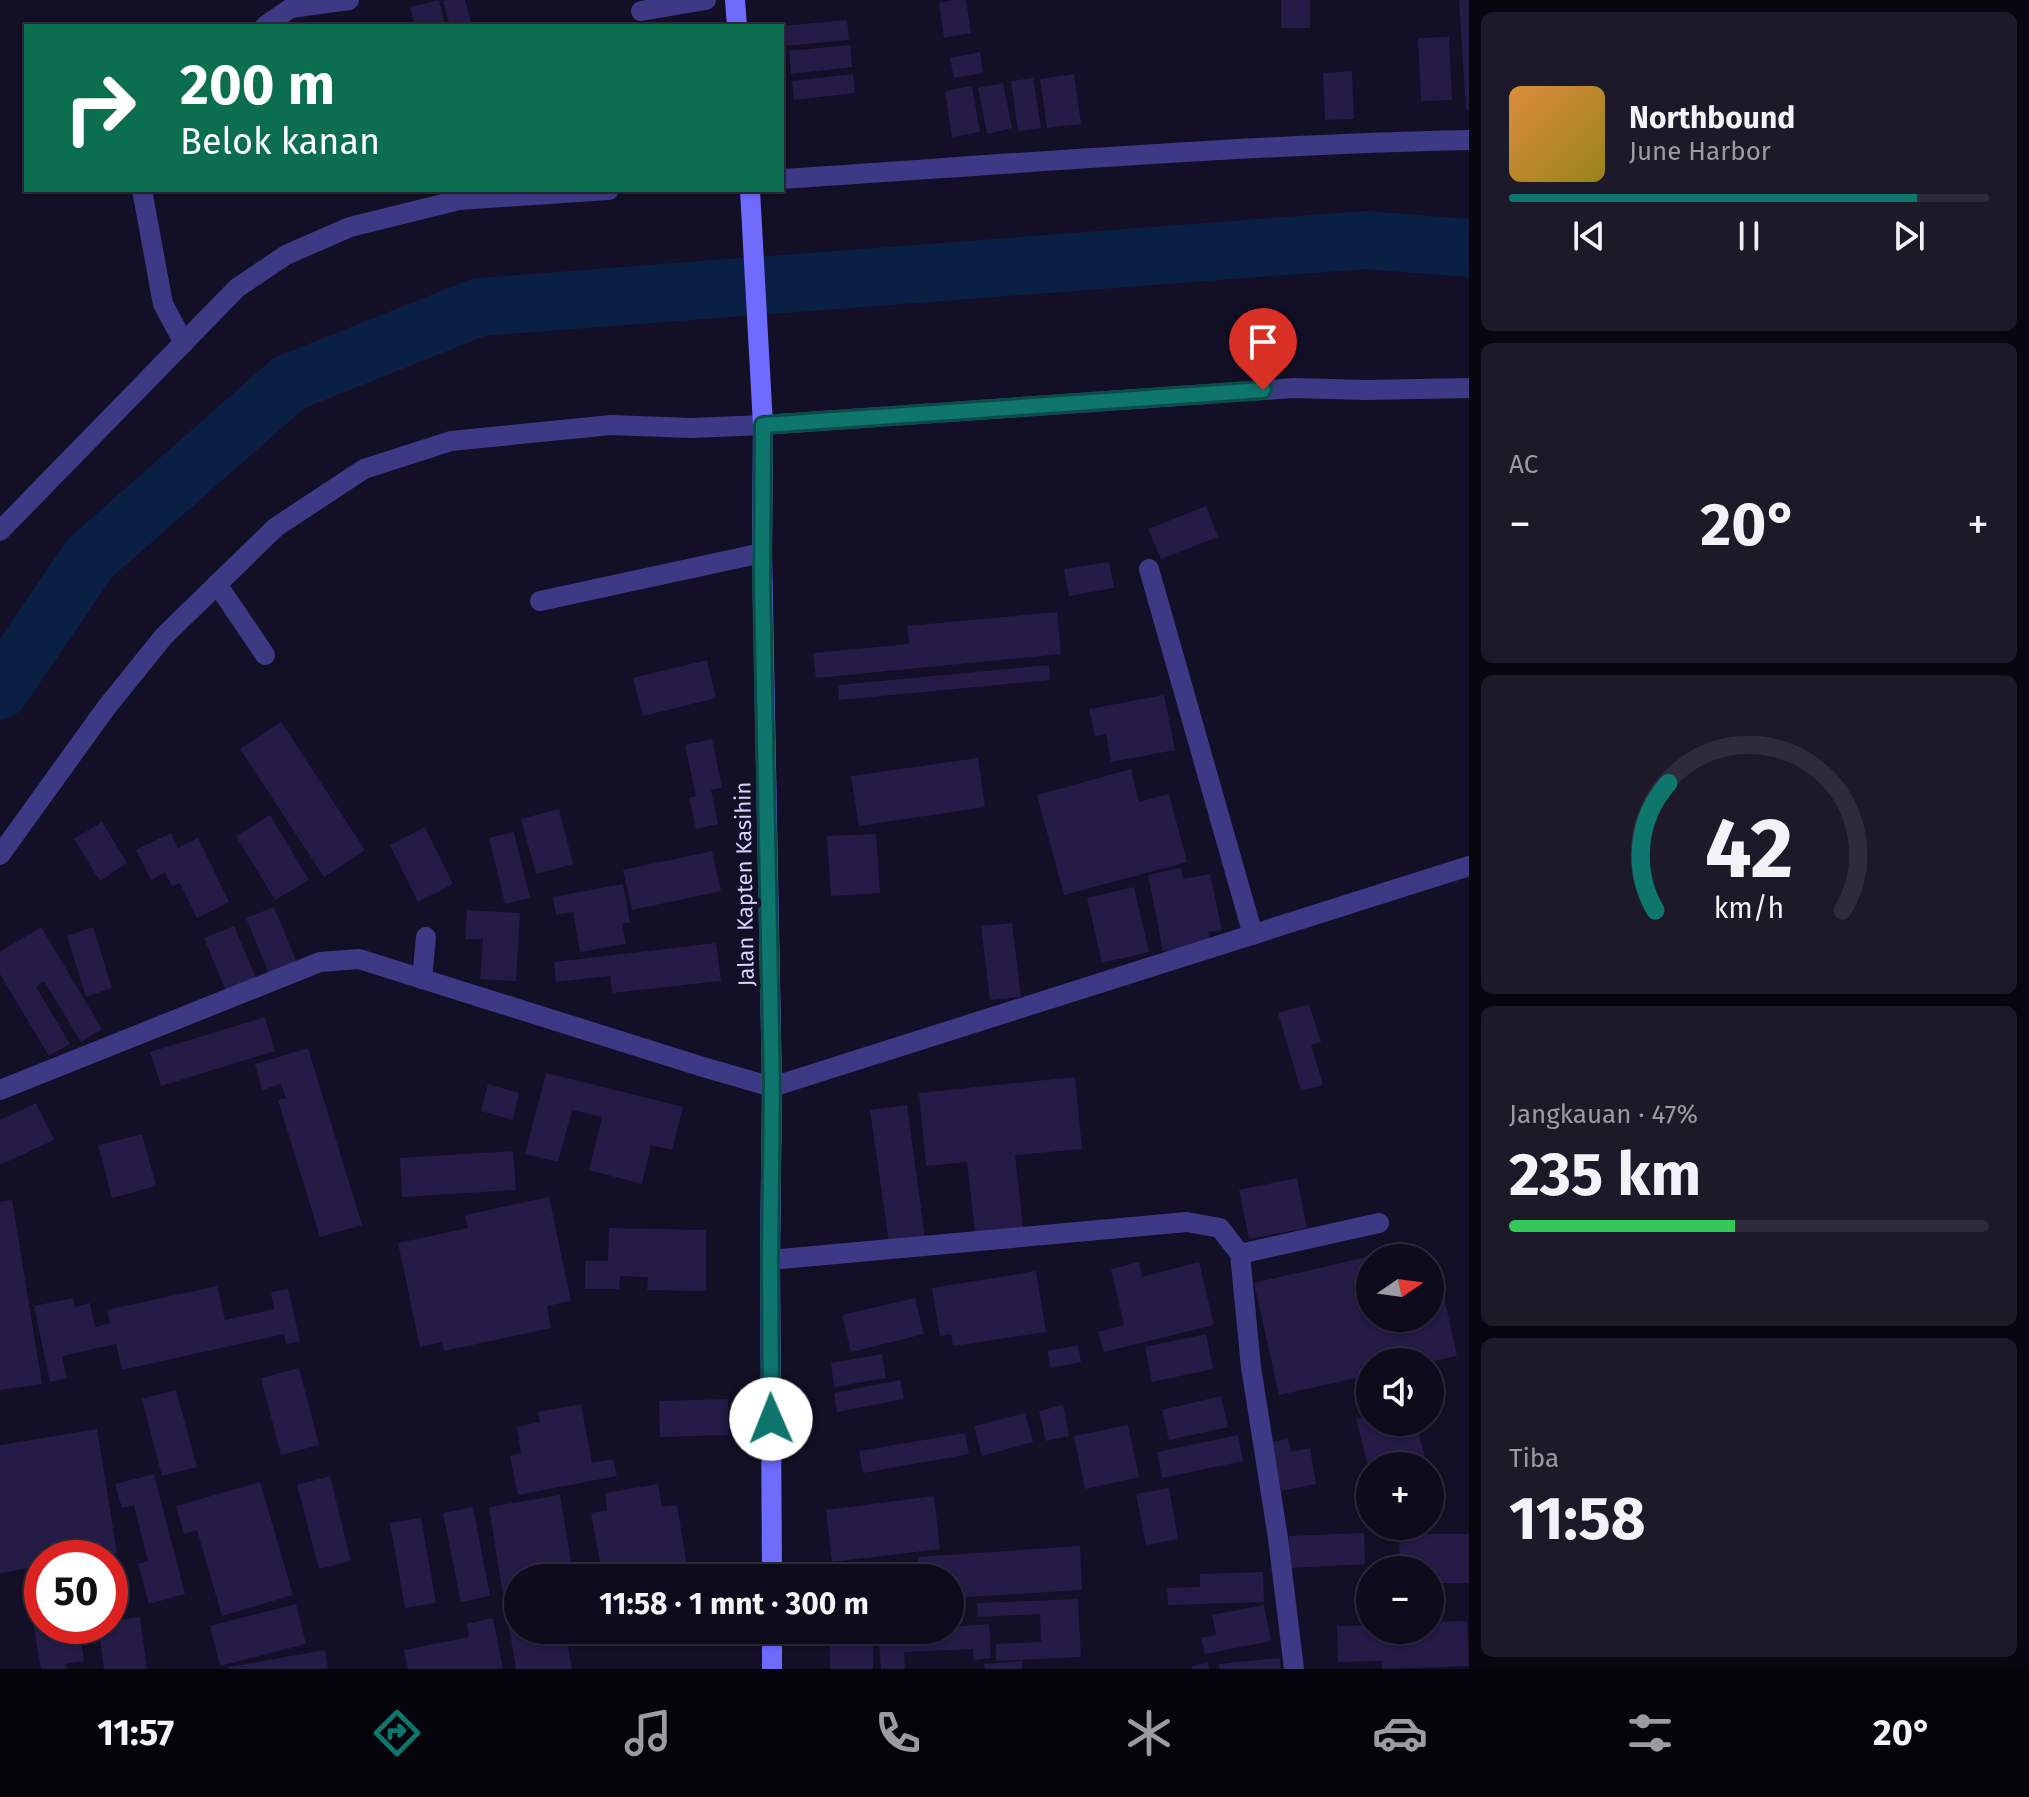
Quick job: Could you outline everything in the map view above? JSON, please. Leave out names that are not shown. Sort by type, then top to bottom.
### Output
[{"type":"main road","points":[[735,0],[737,24]]},
{"type":"main road","name":"Jalan Kapten Kasihin","points":[[750,200],[763,419],[762,553],[772,1087],[772,1564]]},
{"type":"main road","points":[[772,1644],[772,1669]]},
{"type":"street","points":[[268,24],[291,8],[349,0]]},
{"type":"street","points":[[641,11],[706,0]]},
{"type":"street","points":[[784,179],[1183,152],[1469,140]]},
{"type":"street","points":[[142,192],[163,304],[184,343]]},
{"type":"street","points":[[0,531],[237,288],[286,255],[350,227],[459,200],[579,192]]},
{"type":"street","points":[[0,855],[106,708],[164,636],[276,527],[364,469],[451,441],[611,425],[691,428],[763,419],[1294,388],[1469,388]]},
{"type":"street","points":[[540,601],[762,553]]},
{"type":"street","points":[[1149,569],[1253,935]]},
{"type":"street","points":[[217,584],[265,655]]},
{"type":"street","points":[[0,1090],[320,962],[359,959],[772,1087],[1469,866]]},
{"type":"street","points":[[422,979],[426,937]]},
{"type":"street","points":[[770,1260],[1187,1222],[1220,1228],[1240,1254],[1251,1367],[1278,1538],[1294,1669]]},
{"type":"street","points":[[1240,1254],[1379,1223]]},
{"type":"building","points":[[439,0],[445,24],[414,24],[410,7]]},
{"type":"building","points":[[465,0],[471,24],[449,24],[443,1]]},
{"type":"building","points":[[966,0],[971,33],[944,38],[939,3]]},
{"type":"building","points":[[1281,0],[1310,0],[1310,28],[1281,28]]},
{"type":"building","points":[[1459,0],[1469,0],[1469,109],[1466,109]]},
{"type":"building","points":[[847,20],[849,40],[784,46],[784,26]]},
{"type":"building","points":[[1449,37],[1452,100],[1421,101],[1418,38]]},
{"type":"building","points":[[850,45],[852,67],[791,74],[789,51]]},
{"type":"building","points":[[980,52],[983,73],[954,78],[950,58]]},
{"type":"building","points":[[1352,71],[1354,119],[1325,120],[1323,73]]},
{"type":"building","points":[[853,74],[855,93],[794,100],[792,81]]},
{"type":"building","points":[[1074,74],[1081,124],[1047,128],[1040,79]]},
{"type":"building","points":[[1033,78],[1041,128],[1018,131],[1011,81]]},
{"type":"building","points":[[1003,83],[1012,128],[987,134],[978,88]]},
{"type":"building","points":[[972,86],[980,132],[952,137],[945,91]]},
{"type":"building","points":[[1206,506],[1218,537],[1161,559],[1148,529]]},
{"type":"building","points":[[1109,562],[1114,588],[1069,596],[1064,569]]},
{"type":"building","points":[[1057,612],[1061,654],[816,678],[813,653],[909,644],[907,626]]},
{"type":"building","points":[[707,660],[716,698],[643,716],[633,678]]},
{"type":"building","points":[[1049,665],[1050,680],[839,700],[838,685]]},
{"type":"building","points":[[1164,695],[1175,750],[1111,762],[1106,734],[1095,736],[1089,709]]},
{"type":"building","points":[[281,722],[365,850],[324,877],[240,749]]},
{"type":"building","points":[[712,739],[722,788],[711,790],[718,824],[696,829],[689,798],[696,796],[685,745]]},
{"type":"building","points":[[978,758],[985,807],[859,826],[851,776]]},
{"type":"building","points":[[1131,769],[1139,802],[1169,794],[1187,862],[1064,895],[1037,795]]},
{"type":"building","points":[[559,809],[573,864],[536,874],[521,819]]},
{"type":"building","points":[[270,815],[309,880],[275,900],[236,836]]},
{"type":"building","points":[[102,822],[127,863],[100,881],[74,839]]},
{"type":"building","points":[[425,827],[453,884],[418,902],[390,845]]},
{"type":"building","points":[[514,832],[530,898],[505,904],[489,838]]},
{"type":"building","points":[[171,833],[178,848],[198,838],[229,902],[197,918],[180,883],[172,886],[165,872],[151,880],[136,850]]},
{"type":"building","points":[[876,834],[880,893],[831,896],[827,836]]},
{"type":"building","points":[[712,851],[721,891],[632,910],[623,870]]},
{"type":"building","points":[[1181,868],[1183,879],[1210,874],[1222,930],[1208,932],[1211,942],[1163,951],[1148,875]]},
{"type":"building","points":[[623,884],[630,922],[622,924],[626,944],[580,952],[573,912],[556,915],[553,897]]},
{"type":"building","points":[[1134,887],[1149,952],[1102,963],[1087,898]]},
{"type":"building","points":[[274,907],[298,965],[270,976],[246,918]]},
{"type":"building","points":[[467,910],[520,913],[516,981],[480,979],[483,939],[465,939]]},
{"type":"building","points":[[1012,923],[1021,997],[990,1000],[981,926]]},
{"type":"building","points":[[234,926],[256,978],[226,991],[204,938]]},
{"type":"building","points":[[41,927],[102,1029],[81,1042],[44,981],[36,987],[70,1044],[49,1056],[0,974],[0,952]]},
{"type":"building","points":[[93,927],[112,988],[86,997],[67,936]]},
{"type":"building","points":[[716,943],[721,981],[612,993],[610,976],[556,982],[554,962]]},
{"type":"building","points":[[1309,1004],[1321,1042],[1311,1045],[1323,1085],[1301,1091],[1278,1013]]},
{"type":"building","points":[[265,1017],[275,1051],[161,1086],[150,1052]]},
{"type":"building","points":[[308,1048],[362,1225],[320,1237],[278,1100],[286,1098],[281,1084],[262,1090],[255,1064]]},
{"type":"building","points":[[546,1073],[683,1107],[672,1150],[651,1145],[642,1184],[589,1170],[602,1117],[572,1110],[558,1162],[525,1154]]},
{"type":"building","points":[[1075,1077],[1082,1149],[1015,1155],[1023,1227],[975,1232],[967,1162],[926,1166],[919,1093]]},
{"type":"building","points":[[488,1084],[519,1093],[513,1120],[481,1111]]},
{"type":"building","points":[[36,1103],[54,1140],[0,1165],[0,1120]]},
{"type":"building","points":[[907,1105],[925,1238],[889,1243],[870,1110]]},
{"type":"building","points":[[142,1134],[156,1186],[112,1198],[98,1145]]},
{"type":"building","points":[[513,1151],[516,1190],[402,1197],[400,1158]]},
{"type":"building","points":[[1297,1178],[1307,1228],[1249,1239],[1239,1190]]},
{"type":"building","points":[[549,1197],[571,1301],[547,1306],[551,1328],[444,1351],[442,1342],[420,1347],[398,1243],[468,1228],[465,1215]]},
{"type":"building","points":[[12,1200],[42,1384],[0,1390],[0,1202]]},
{"type":"building","points":[[609,1228],[706,1230],[706,1291],[647,1290],[648,1277],[620,1276],[619,1289],[585,1289],[585,1261],[608,1261]]},
{"type":"building","points":[[1356,1260],[1356,1332],[1444,1332],[1444,1297],[1457,1356],[1444,1359],[1444,1348],[1356,1348],[1356,1378],[1279,1395],[1254,1283]]},
{"type":"building","points":[[1139,1262],[1142,1277],[1199,1262],[1214,1325],[1104,1352],[1098,1332],[1124,1325],[1111,1269]]},
{"type":"building","points":[[1036,1271],[1046,1332],[953,1346],[951,1334],[940,1336],[932,1288]]},
{"type":"building","points":[[217,1286],[225,1320],[274,1309],[271,1292],[288,1289],[300,1341],[286,1344],[284,1334],[122,1370],[116,1344],[62,1356],[67,1378],[50,1382],[34,1306],[73,1298],[75,1307],[90,1303],[95,1327],[110,1323],[107,1310]]},
{"type":"building","points":[[915,1298],[924,1334],[851,1352],[842,1315]]},
{"type":"building","points":[[1206,1334],[1213,1369],[1152,1382],[1145,1347]]},
{"type":"building","points":[[1078,1345],[1081,1362],[1051,1368],[1047,1351]]},
{"type":"building","points":[[882,1354],[886,1378],[834,1387],[831,1363]]},
{"type":"building","points":[[299,1368],[319,1445],[281,1455],[261,1378]]},
{"type":"building","points":[[900,1380],[904,1399],[837,1412],[834,1393]]},
{"type":"building","points":[[176,1390],[197,1467],[162,1476],[142,1399]]},
{"type":"building","points":[[1221,1396],[1228,1427],[1169,1440],[1162,1410]]},
{"type":"building","points":[[728,1399],[729,1435],[660,1437],[659,1401]]},
{"type":"building","points":[[581,1404],[592,1463],[613,1459],[617,1476],[518,1495],[510,1456],[521,1453],[517,1427],[540,1422],[538,1412]]},
{"type":"building","points":[[1063,1405],[1069,1436],[1046,1441],[1039,1411]]},
{"type":"building","points":[[1025,1413],[1033,1442],[982,1456],[974,1426]]},
{"type":"building","points":[[1128,1425],[1139,1477],[1085,1489],[1074,1436]]},
{"type":"building","points":[[97,1429],[115,1540],[24,1540],[24,1569],[0,1573],[0,1445]]},
{"type":"building","points":[[965,1433],[969,1454],[863,1473],[859,1451]]},
{"type":"building","points":[[1238,1435],[1243,1461],[1162,1478],[1157,1452]]},
{"type":"building","points":[[1360,1436],[1420,1436],[1424,1452],[1364,1452]]},
{"type":"building","points":[[1288,1439],[1291,1452],[1310,1448],[1316,1484],[1281,1491],[1272,1442]]},
{"type":"building","points":[[154,1474],[185,1594],[149,1604],[138,1564],[148,1561],[134,1505],[122,1508],[115,1484]]},
{"type":"building","points":[[330,1476],[351,1561],[319,1569],[297,1485]]},
{"type":"building","points":[[260,1482],[293,1595],[222,1616],[197,1530],[184,1534],[176,1506]]},
{"type":"building","points":[[658,1484],[662,1507],[677,1505],[687,1564],[600,1564],[591,1513],[607,1510],[605,1493]]},
{"type":"building","points":[[1169,1488],[1178,1539],[1146,1545],[1136,1494]]},
{"type":"building","points":[[560,1495],[572,1564],[504,1564],[504,1601],[489,1507]]},
{"type":"building","points":[[934,1496],[940,1549],[832,1562],[826,1510]]},
{"type":"building","points":[[473,1507],[490,1596],[461,1602],[443,1513]]},
{"type":"building","points":[[421,1518],[436,1603],[405,1608],[390,1523]]},
{"type":"building","points":[[1356,1533],[1356,1540],[1364,1540],[1365,1556],[1356,1556],[1356,1564],[1290,1568],[1289,1536]]},
{"type":"building","points":[[1444,1534],[1469,1534],[1469,1583],[1444,1583],[1444,1556],[1400,1556],[1399,1540],[1444,1540]]},
{"type":"building","points":[[1080,1546],[1082,1590],[964,1597],[964,1564],[919,1564],[918,1557]]},
{"type":"building","points":[[1263,1572],[1264,1602],[1168,1605],[1167,1588],[1200,1587],[1200,1574]]},
{"type":"building","points":[[1078,1599],[1081,1657],[996,1661],[996,1644],[1041,1642],[1040,1614],[978,1617],[977,1603]]},
{"type":"building","points":[[296,1604],[306,1644],[220,1666],[210,1626]]},
{"type":"building","points":[[1264,1605],[1271,1641],[1205,1654],[1201,1638],[1216,1635],[1212,1615]]},
{"type":"building","points":[[140,1617],[147,1669],[104,1669],[101,1644],[128,1644],[128,1619]]},
{"type":"building","points":[[493,1618],[503,1669],[408,1669],[404,1650],[469,1637],[467,1624]]},
{"type":"building","points":[[1467,1621],[1469,1666],[1382,1669],[1382,1661],[1338,1662],[1337,1626],[1356,1625],[1356,1644],[1444,1644],[1444,1622]]},
{"type":"building","points":[[989,1624],[991,1658],[974,1660],[973,1649],[904,1652],[905,1669],[881,1669],[879,1644],[964,1644],[964,1626]]},
{"type":"building","points":[[37,1644],[82,1644],[84,1661],[66,1664],[67,1669],[41,1669]]},
{"type":"building","points":[[512,1644],[568,1644],[572,1669],[516,1669]]},
{"type":"building","points":[[830,1644],[873,1644],[873,1669],[830,1669]]},
{"type":"building","points":[[325,1650],[328,1669],[228,1669],[228,1667]]},
{"type":"building","points":[[1280,1658],[1281,1669],[1220,1669],[1219,1664]]},
{"type":"building","points":[[1022,1661],[1022,1669],[985,1669],[984,1664]]},
{"type":"building","points":[[1208,1663],[1209,1669],[1192,1669],[1192,1666]]},
{"type":"waterway","points":[[0,690],[90,558],[289,383],[479,307],[1365,240],[1469,248]]},
{"type":"route","points":[[771,1419],[772,1087],[762,583],[763,425],[1263,390]]}]
